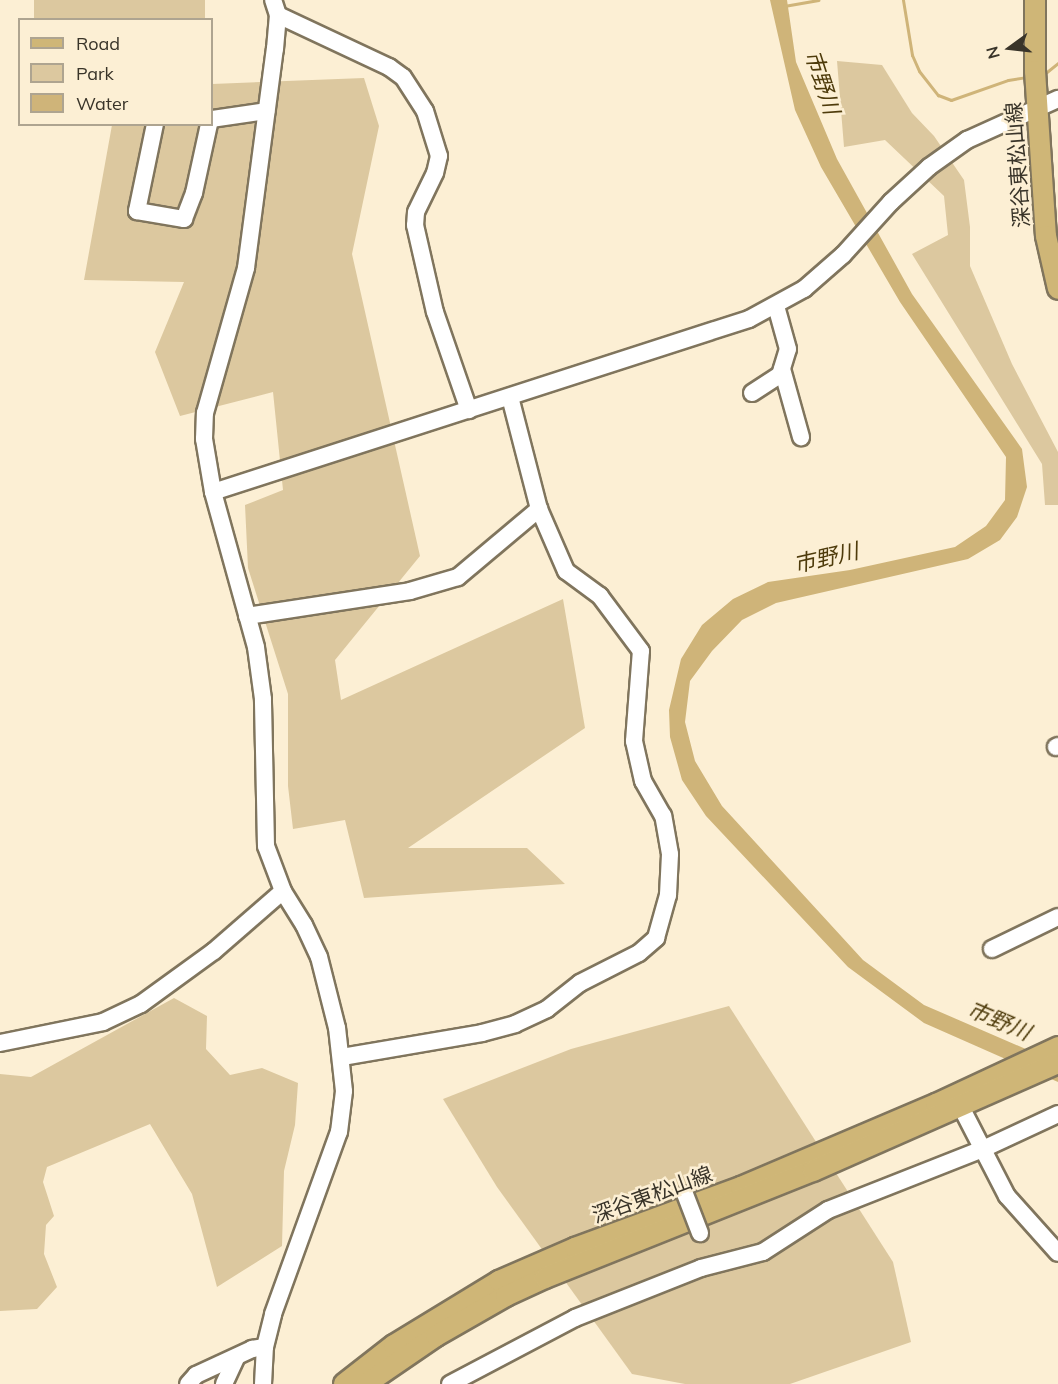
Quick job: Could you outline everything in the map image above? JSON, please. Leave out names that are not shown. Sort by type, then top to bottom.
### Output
[{"type":"main road","name":"深谷東松山線","points":[[1035,0],[1036,77],[1046,236],[1058,289]]},
{"type":"main road","points":[[998,1082],[1058,1047]]},
{"type":"main road","points":[[998,1082],[1058,1063]]},
{"type":"main road","name":"深谷東松山線","points":[[366,1384],[436,1336],[506,1296],[545,1278],[744,1200],[961,1107],[998,1082]]},
{"type":"main road","name":"深谷東松山線","points":[[344,1384],[394,1345],[499,1281],[575,1248],[741,1187],[936,1104],[998,1082]]},
{"type":"street","points":[[263,1384],[265,1347],[273,1314],[339,1132],[344,1091],[342,1057],[319,957],[304,925],[283,891],[266,846],[263,699],[256,647],[213,492],[204,439],[205,413],[246,268],[266,111],[275,8],[389,67],[403,77],[416,93],[425,111],[439,156],[435,173],[416,212],[415,225],[435,312],[469,410]]},
{"type":"street","points":[[213,492],[698,336],[776,306],[804,289],[847,252],[887,206],[929,167],[967,140],[1058,99]]},
{"type":"street","points":[[213,119],[266,111]]},
{"type":"street","points":[[155,126],[137,211],[184,219],[194,193],[209,126]]},
{"type":"street","points":[[752,393],[780,375],[788,349],[776,306]]},
{"type":"street","points":[[782,369],[801,437]]},
{"type":"street","points":[[342,1057],[482,1033],[515,1024],[547,1009],[580,983],[639,953],[656,938],[671,880],[670,854],[663,816],[643,781],[634,741],[641,651],[600,596],[566,571],[539,509],[510,397]]},
{"type":"street","points":[[247,616],[410,591],[458,577],[539,509]]},
{"type":"street","points":[[0,1043],[103,1022],[141,1004],[214,951],[283,891]]},
{"type":"street","points":[[992,949],[1058,917]]},
{"type":"street","points":[[961,1107],[1007,1196],[1058,1253]]},
{"type":"street","points":[[450,1384],[575,1318],[701,1268],[763,1252],[828,1210],[982,1149],[1058,1114]]},
{"type":"street","points":[[685,1194],[700,1233]]},
{"type":"street","points":[[188,1384],[195,1374],[236,1358],[252,1349],[265,1347]]},
{"type":"street","points":[[224,1384],[236,1358]]},
{"type":"green space","points":[[34,0],[205,0],[205,18],[34,18]]},
{"type":"green space","points":[[837,61],[882,65],[912,113],[934,136],[964,180],[970,227],[970,266],[1012,364],[1058,452],[1058,505],[1045,505],[1042,464],[912,254],[948,235],[944,196],[885,140],[844,147]]},
{"type":"green space","points":[[364,78],[379,126],[352,254],[420,556],[335,660],[341,700],[563,599],[585,728],[408,848],[527,848],[565,884],[364,898],[345,820],[293,829],[288,786],[288,694],[248,568],[245,505],[283,490],[273,392],[180,416],[155,352],[184,282],[84,280],[112,126],[213,126],[213,84]]},
{"type":"green space","points":[[174,998],[207,1016],[206,1049],[230,1075],[262,1068],[298,1083],[295,1125],[284,1171],[282,1246],[217,1287],[192,1194],[150,1124],[47,1167],[43,1182],[54,1216],[46,1225],[44,1254],[57,1287],[37,1309],[0,1311],[0,1074],[31,1077]]},
{"type":"green space","points":[[729,1006],[893,1262],[911,1342],[790,1384],[685,1384],[632,1374],[497,1187],[443,1099],[571,1049]]},
{"type":"water","points":[[770,0],[787,0],[796,62],[837,159],[912,294],[1022,449],[1027,487],[1017,517],[1000,540],[968,559],[776,603],[742,620],[712,651],[690,681],[685,722],[695,761],[722,806],[863,960],[924,1005],[1058,1063],[1058,1082],[924,1023],[848,967],[706,816],[682,780],[670,737],[669,710],[681,659],[702,625],[733,599],[768,582],[850,570],[955,547],[986,526],[1005,500],[1006,457],[900,302],[821,167],[795,110]]},
{"type":"waterway","points":[[784,6],[818,0]]},
{"type":"waterway","points":[[903,0],[912,55],[919,71],[938,95],[951,100],[1008,80],[1028,77]]},
{"type":"waterway","points":[[1043,75],[1058,63]]},
{"type":"water label","name":"市野川","points":[[822,82]]},
{"type":"water label","name":"市野川","points":[[826,558]]},
{"type":"water label","name":"市野川","points":[[999,1021]]}]
